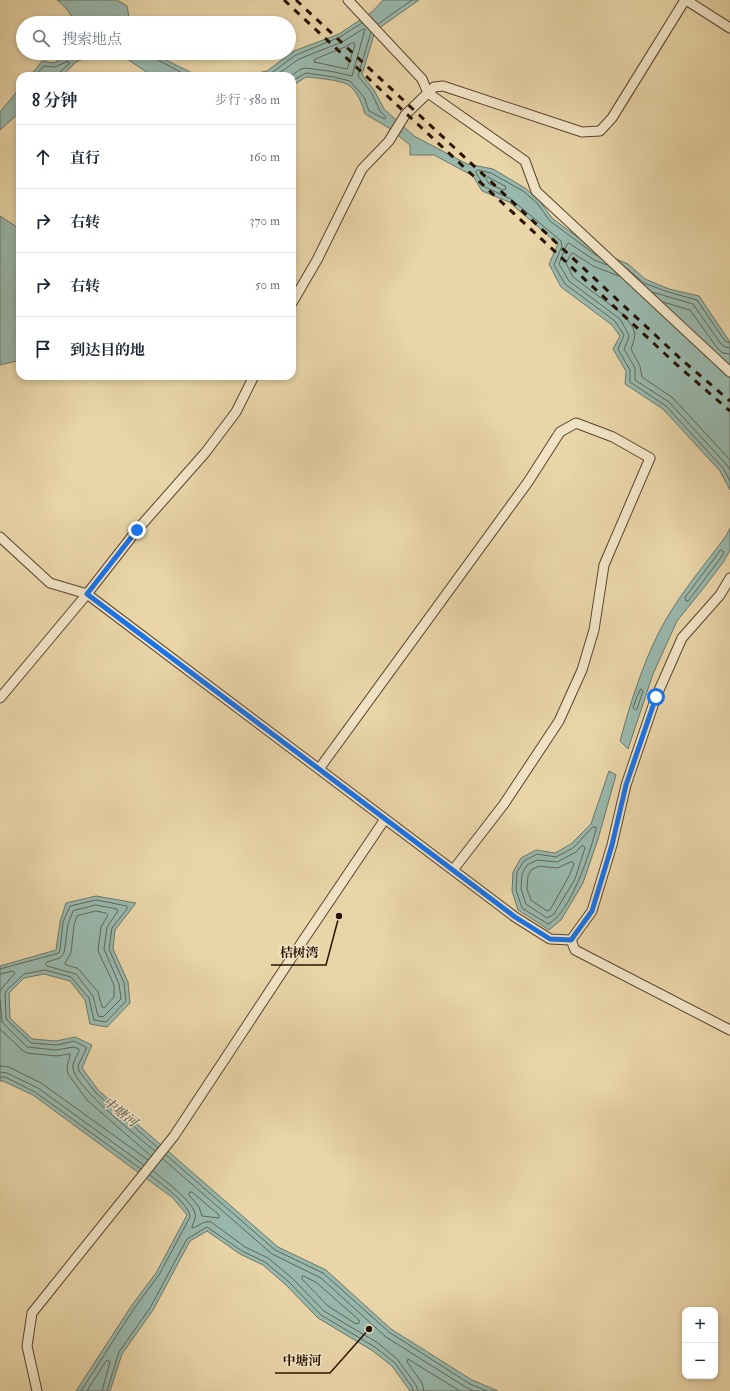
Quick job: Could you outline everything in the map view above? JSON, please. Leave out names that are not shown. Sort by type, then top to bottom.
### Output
[{"type":"street","points":[[348,0],[422,79],[428,93],[524,161],[536,191],[730,372]]},
{"type":"street","points":[[296,296],[316,260],[362,168],[389,141],[405,116],[434,87],[443,86],[582,132],[600,131],[612,118],[686,0],[730,28]]},
{"type":"street","points":[[0,698],[87,594],[137,530],[205,453],[236,412],[252,380]]},
{"type":"street","points":[[319,769],[528,482],[560,432],[576,422],[613,437],[650,458],[604,565],[594,630],[582,670],[559,721],[504,804],[453,870]]},
{"type":"street","points":[[0,537],[50,583],[87,594],[515,917],[550,939],[571,940]]},
{"type":"street","points":[[571,940],[592,911],[612,845],[626,785],[656,697],[682,638],[720,595],[730,578]]},
{"type":"street","points":[[37,1391],[27,1346],[32,1313],[170,1140],[385,819]]},
{"type":"street","points":[[571,940],[575,950],[730,1030]]},
{"type":"water","points":[[57,0],[117,0],[127,6],[129,16],[71,16],[65,7]]},
{"type":"water","points":[[383,0],[419,0],[375,31],[362,75],[374,90],[384,109],[414,136],[467,164],[493,169],[525,188],[539,200],[552,218],[599,252],[628,264],[645,279],[669,289],[699,296],[730,343],[730,490],[720,471],[663,409],[625,384],[626,371],[613,349],[620,336],[612,325],[561,287],[549,264],[558,244],[509,202],[482,191],[473,176],[434,155],[410,155],[410,145],[389,128],[365,114],[357,95],[347,84],[306,77],[296,83],[296,72],[263,72],[267,71],[282,60],[296,60],[296,50],[339,34],[372,12]]},
{"type":"water","points":[[60,60],[81,60],[76,62],[66,72],[33,72],[42,61],[54,63]]},
{"type":"water","points":[[128,60],[166,60],[190,72],[146,72]]},
{"type":"water","points":[[16,93],[16,116],[0,130],[0,112]]},
{"type":"water","points":[[0,216],[16,226],[16,361],[0,365]]},
{"type":"water","points":[[730,528],[730,550],[724,561],[677,621],[653,674],[628,749],[620,741],[637,685],[659,632],[691,582],[726,536]]},
{"type":"water","points":[[609,771],[616,775],[598,839],[583,883],[561,920],[549,930],[518,910],[512,891],[513,872],[521,858],[536,850],[555,853],[571,844],[591,824]]},
{"type":"water","points":[[96,896],[136,903],[115,930],[113,949],[128,982],[130,1003],[107,1027],[90,1024],[85,1000],[70,981],[44,974],[24,978],[9,993],[10,1018],[32,1039],[56,1041],[75,1037],[92,1045],[82,1068],[98,1090],[278,1247],[326,1270],[391,1329],[472,1380],[498,1391],[410,1391],[392,1366],[373,1351],[318,1318],[286,1285],[263,1265],[240,1254],[207,1231],[190,1241],[153,1310],[122,1354],[110,1391],[76,1391],[132,1305],[156,1273],[187,1215],[173,1198],[33,1095],[0,1081],[0,966],[56,950],[60,922],[66,903]]},
{"type":"railway","points":[[284,0],[677,365],[730,411]]},
{"type":"railway","points":[[296,0],[682,360],[730,401]]},
{"type":"place","name":"桔树湾","points":[[339,916]]},
{"type":"place","name":"中塘河","points":[[369,1329]]},
{"type":"route","points":[[137,530],[87,594],[515,917],[550,939],[571,940],[592,911],[612,845],[626,785],[656,697]]}]
